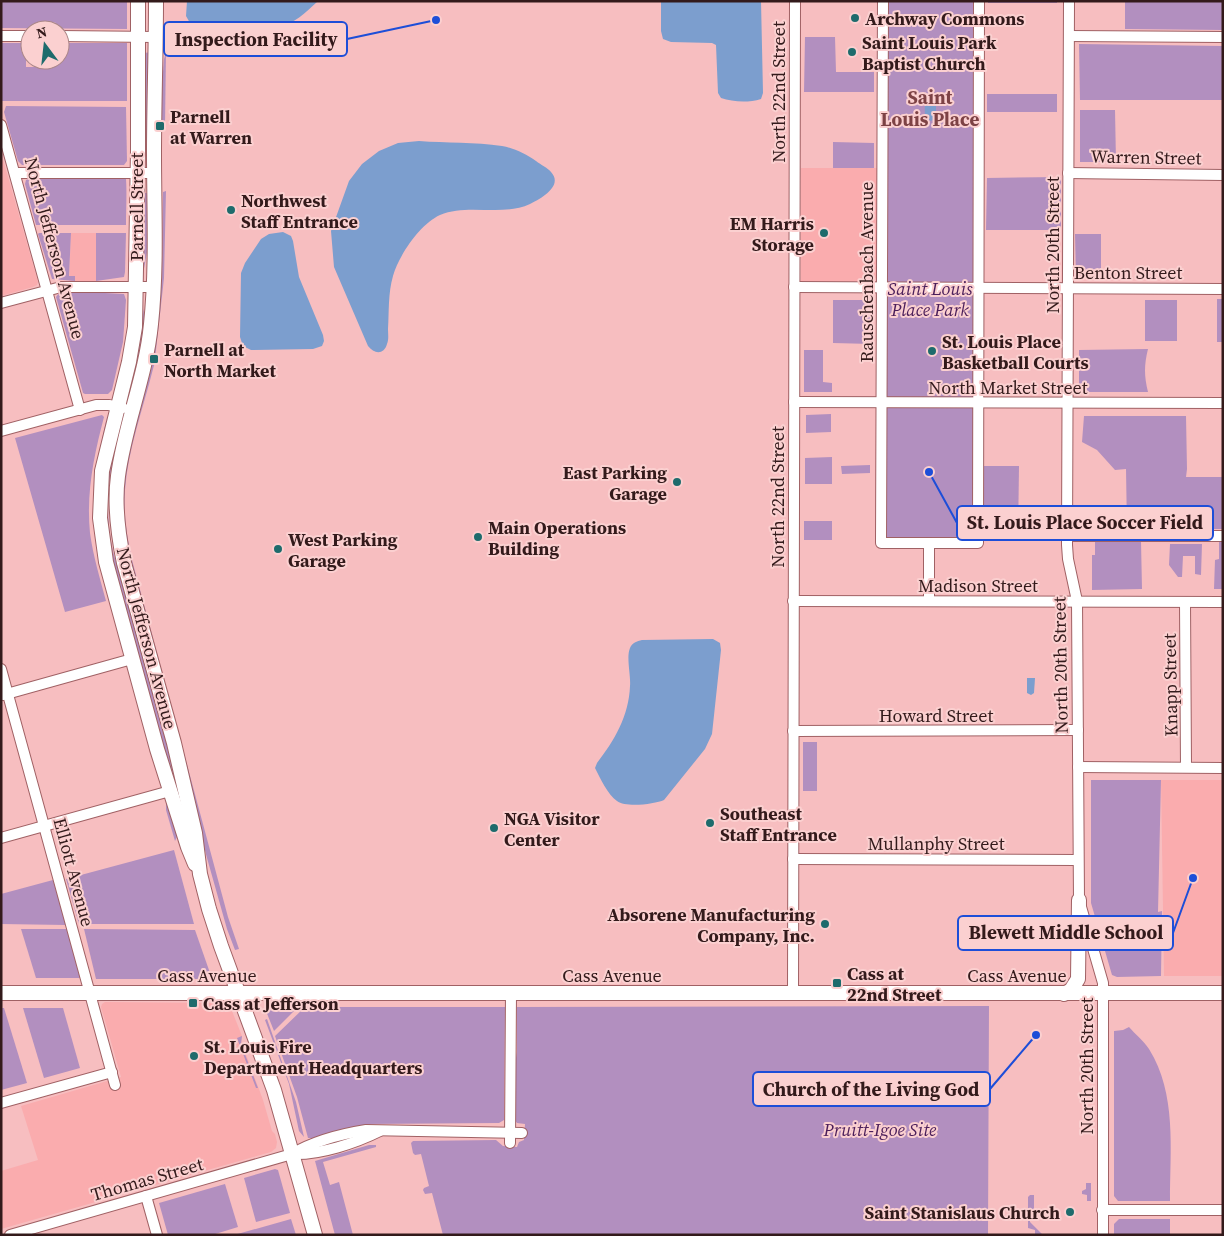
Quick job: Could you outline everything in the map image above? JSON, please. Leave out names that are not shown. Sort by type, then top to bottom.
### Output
[{"type":"main road","name":"Parnell Street","points":[[117,406],[133,344],[136,287],[138,1]]},
{"type":"main road","name":"Parnell Street","points":[[133,411],[150,338],[154,287],[156,1]]},
{"type":"main road","name":"North Jefferson Avenue","points":[[117,406],[102,471],[101,526],[106,562],[170,792],[188,847],[200,874]]},
{"type":"main road","name":"North Jefferson Avenue","points":[[133,411],[123,447],[116,503],[124,563],[174,743],[195,833],[200,874],[214,927],[274,1090],[315,1235]]},
{"type":"main road","points":[[1064,994],[1071,990],[1078,979],[1078,900]]},
{"type":"main road","name":"Cass Avenue","points":[[1,994],[1223,993]]},
{"type":"street","name":"North 22nd Street","points":[[793,994],[795,1]]},
{"type":"street","name":"Rauschenbach Avenue","points":[[883,1],[881,543],[929,543]]},
{"type":"street","points":[[929,601],[929,543],[978,543],[979,1]]},
{"type":"street","name":"North 20th Street","points":[[1069,1],[1067,536],[1068,559],[1077,602],[1078,900],[1101,977],[1103,994],[1103,1235]]},
{"type":"street","points":[[1,36],[20,36]]},
{"type":"street","points":[[70,36],[156,37]]},
{"type":"street","points":[[1069,36],[1223,36]]},
{"type":"street","name":"North Jefferson Avenue","points":[[1,125],[80,410]]},
{"type":"street","points":[[15,173],[155,173]]},
{"type":"street","name":"Warren Street","points":[[1068,173],[1223,175]]},
{"type":"street","points":[[1,303],[61,287],[154,287]]},
{"type":"street","name":"Benton Street","points":[[794,287],[1223,289]]},
{"type":"street","name":"North Market Street","points":[[794,402],[1223,403]]},
{"type":"street","points":[[1,431],[102,405],[117,406],[133,411]]},
{"type":"street","points":[[1067,536],[1223,536]]},
{"type":"street","name":"Madison Street","points":[[793,601],[1223,602]]},
{"type":"street","name":"Knapp Street","points":[[1185,602],[1186,767]]},
{"type":"street","points":[[5,694],[132,659]]},
{"type":"street","name":"Elliott Avenue","points":[[1,669],[5,694],[44,826],[115,1085]]},
{"type":"street","name":"Howard Street","points":[[793,731],[1078,730]]},
{"type":"street","points":[[1078,767],[1223,768]]},
{"type":"street","points":[[1,838],[170,792]]},
{"type":"street","name":"Mullanphy Street","points":[[793,859],[1078,860]]},
{"type":"street","points":[[510,993],[510,1143]]},
{"type":"street","points":[[1,1103],[112,1072]]},
{"type":"street","name":"Thomas Street","points":[[10,1235],[292,1154],[310,1154],[363,1139],[381,1131],[522,1132]]},
{"type":"street","points":[[146,1196],[157,1235]]},
{"type":"street","points":[[1102,1210],[1223,1210]]},
{"type":"shaded area","points":[[1,152],[38,282],[33,287],[1,296]]},
{"type":"shaded area","points":[[801,168],[878,168],[877,275],[875,280],[801,281]]},
{"type":"shaded area","points":[[71,233],[96,233],[96,281],[69,281]]},
{"type":"shaded area","points":[[1161,780],[1223,780],[1223,976],[1164,976]]},
{"type":"shaded area","points":[[105,1002],[217,1003],[230,1006],[242,1036],[241,1041],[263,1100],[272,1131],[275,1134],[276,1148],[271,1152],[1,1229],[1,1171],[38,1160],[21,1106],[121,1077],[101,1007]]},
{"type":"green space","points":[[1,1],[127,1],[127,29],[70,29],[70,20],[20,20],[20,28],[1,28]]},
{"type":"green space","name":"Saint Louis Place Park","points":[[887,1],[975,1],[973,539],[886,537]]},
{"type":"green space","points":[[988,1],[1057,1],[1057,3],[988,3]]},
{"type":"green space","points":[[1125,1],[1223,1],[1223,30],[1125,29]]},
{"type":"green space","points":[[805,37],[835,37],[836,72],[874,72],[874,92],[804,92]]},
{"type":"green space","points":[[1,43],[20,43],[20,70],[70,70],[70,43],[127,43],[127,101],[1,101]]},
{"type":"green space","points":[[1079,44],[1223,46],[1223,100],[1080,100]]},
{"type":"green space","points":[[150,52],[150,141],[145,141],[145,53]]},
{"type":"green space","points":[[166,52],[165,125],[159,125],[164,59]]},
{"type":"green space","points":[[987,94],[1057,94],[1057,112],[987,112]]},
{"type":"green space","points":[[6,106],[126,107],[127,161],[124,165],[22,165],[18,161],[4,112]]},
{"type":"green space","points":[[1080,110],[1115,110],[1116,162],[1080,162]]},
{"type":"green space","points":[[833,142],[874,143],[874,168],[833,168]]},
{"type":"green space","points":[[1061,177],[1061,230],[986,230],[987,178]]},
{"type":"green space","points":[[126,179],[126,225],[36,225],[25,184],[26,180]]},
{"type":"green space","points":[[166,191],[164,278],[155,359],[153,359],[162,277],[163,192]]},
{"type":"green space","points":[[143,193],[150,193],[148,247],[143,274]]},
{"type":"green space","points":[[39,233],[71,233],[69,276],[75,276],[75,281],[52,279]]},
{"type":"green space","points":[[96,233],[126,233],[124,277],[96,281]]},
{"type":"green space","points":[[1075,234],[1101,234],[1101,277],[1076,278]]},
{"type":"green space","points":[[59,293],[124,294],[126,300],[123,342],[112,390],[108,394],[83,393],[56,297]]},
{"type":"green space","points":[[1217,299],[1223,299],[1223,342],[1217,342]]},
{"type":"green space","points":[[833,300],[873,300],[872,344],[833,343]]},
{"type":"green space","points":[[1145,300],[1177,300],[1177,341],[1145,341]]},
{"type":"green space","points":[[141,303],[144,311],[143,334],[139,360],[130,393],[126,392]]},
{"type":"green space","points":[[1148,349],[1145,371],[1148,392],[1079,392],[1079,350]]},
{"type":"green space","points":[[804,350],[823,350],[823,382],[832,383],[832,392],[804,392]]},
{"type":"green space","points":[[153,361],[155,362],[133,444],[127,475],[125,508],[127,534],[132,560],[228,917],[239,949],[235,950],[227,929],[207,858],[125,536],[123,520],[124,479]]},
{"type":"green space","points":[[831,414],[831,432],[806,433],[806,415]]},
{"type":"green space","points":[[102,415],[104,417],[90,489],[89,518],[93,550],[106,601],[65,612],[15,438]]},
{"type":"green space","points":[[1084,416],[1186,416],[1186,477],[1223,477],[1223,529],[1127,529],[1126,469],[1115,470],[1097,450],[1082,442]]},
{"type":"green space","points":[[107,417],[95,523],[93,524],[96,471]]},
{"type":"green space","points":[[120,421],[109,488],[108,510],[112,544],[117,565],[131,601],[191,834],[172,780],[106,540],[105,489]]},
{"type":"green space","points":[[832,457],[832,484],[805,484],[805,458]]},
{"type":"green space","points":[[870,465],[870,473],[842,474],[841,466]]},
{"type":"green space","points":[[983,466],[1019,466],[1018,539],[983,539]]},
{"type":"green space","points":[[804,521],[832,521],[832,540],[804,540]]},
{"type":"green space","points":[[1219,540],[1223,540],[1223,589],[1214,589],[1215,560],[1219,559]]},
{"type":"green space","points":[[1141,541],[1142,589],[1092,590],[1092,555],[1095,555],[1095,542]]},
{"type":"green space","points":[[1170,544],[1202,544],[1201,575],[1195,574],[1195,556],[1183,556],[1182,577],[1178,577],[1169,565]]},
{"type":"green space","points":[[803,742],[817,742],[817,791],[803,791]]},
{"type":"green space","points":[[1091,780],[1161,780],[1158,912],[1162,911],[1161,976],[1117,977],[1112,975],[1091,903]]},
{"type":"green space","points":[[168,803],[178,835],[175,841],[166,810],[166,804]]},
{"type":"green space","points":[[174,850],[194,924],[79,924],[66,879]]},
{"type":"green space","points":[[53,880],[66,925],[1,924],[1,894]]},
{"type":"green space","points":[[21,929],[67,929],[80,978],[36,978]]},
{"type":"green space","points":[[84,929],[195,930],[210,973],[209,976],[204,979],[96,979]]},
{"type":"green space","points":[[271,1006],[299,1006],[274,1031],[266,1011]]},
{"type":"green space","name":"Pruitt-Igoe Site","points":[[989,1006],[988,1235],[443,1235],[432,1193],[425,1194],[423,1190],[429,1186],[421,1154],[415,1155],[413,1153],[411,1143],[413,1141],[496,1140],[503,1146],[517,1147],[519,1142],[524,1140],[525,1124],[517,1123],[514,1119],[517,1007]]},
{"type":"green space","points":[[305,1007],[505,1007],[504,1120],[499,1123],[368,1124],[308,1138],[297,1097],[275,1036]]},
{"type":"green space","points":[[1,1008],[4,1008],[27,1083],[1,1090]]},
{"type":"green space","points":[[23,1008],[63,1008],[80,1068],[44,1078]]},
{"type":"green space","points":[[267,1019],[296,1102],[304,1137],[299,1131],[289,1084],[265,1020]]},
{"type":"green space","points":[[1129,1027],[1149,1049],[1158,1066],[1164,1084],[1170,1122],[1170,1201],[1118,1201],[1114,1196],[1114,1031]]},
{"type":"green space","points":[[242,1036],[241,1044],[258,1088],[256,1088],[237,1038]]},
{"type":"green space","points":[[369,1145],[376,1145],[376,1147],[323,1162],[330,1185],[339,1182],[353,1235],[335,1235],[315,1161]]},
{"type":"green space","points":[[275,1169],[278,1170],[290,1213],[256,1222],[244,1178]]},
{"type":"green space","points":[[1086,1183],[1091,1183],[1091,1201],[1087,1201],[1087,1195],[1082,1194],[1082,1191],[1086,1189]]},
{"type":"green space","points":[[225,1184],[238,1227],[212,1235],[168,1235],[159,1203]]},
{"type":"green space","points":[[1034,1195],[1034,1209],[1030,1209],[1030,1222],[1043,1235],[1035,1235],[1035,1230],[1028,1228],[1028,1197]]},
{"type":"green space","points":[[291,1219],[296,1235],[234,1235]]},
{"type":"green space","points":[[1119,1219],[1170,1219],[1170,1235],[1114,1235],[1114,1224]]},
{"type":"water","points":[[187,1],[317,2],[295,20],[279,27],[202,26],[190,23],[186,16]]},
{"type":"water","points":[[661,1],[761,1],[763,93],[761,99],[741,102],[721,98],[718,93],[716,45],[712,43],[671,42],[663,39],[661,31]]},
{"type":"water","points":[[932,95],[936,99],[936,117],[931,121],[925,117],[925,107],[927,98]]},
{"type":"water","points":[[419,141],[481,144],[511,148],[548,169],[555,182],[553,187],[544,195],[530,204],[519,208],[508,210],[462,210],[440,215],[425,225],[411,241],[396,268],[389,296],[388,342],[384,350],[376,352],[368,346],[334,267],[331,231],[349,181],[362,164],[379,151],[398,143]]},
{"type":"water","points":[[283,232],[291,236],[293,241],[299,277],[324,341],[322,346],[313,349],[251,350],[243,346],[240,337],[241,273],[245,263],[261,239],[269,234]]},
{"type":"water","points":[[713,639],[720,643],[721,650],[712,734],[705,749],[664,800],[633,805],[617,801],[607,791],[595,768],[620,728],[627,708],[630,686],[628,656],[631,646],[635,642],[642,640]]},
{"type":"water","points":[[1027,678],[1035,678],[1034,693],[1031,695],[1027,693]]},
{"type":"place","name":"Archway Commons","points":[[855,18]]},
{"type":"place","name":"Inspection Facility","points":[[436,20]]},
{"type":"place","name":"Saint Louis Park Baptist Church","points":[[852,52]]},
{"type":"place","name":"Parnell at Warren","points":[[160,126]]},
{"type":"place","name":"Northwest Staff Entrance","points":[[231,210]]},
{"type":"place","name":"EM Harris Storage","points":[[824,233]]},
{"type":"place","name":"St. Louis Place Basketball Courts","points":[[932,351]]},
{"type":"place","name":"Parnell at North Market","points":[[154,359]]},
{"type":"place","name":"St. Louis Place Soccer Field","points":[[929,472]]},
{"type":"place","name":"East Parking Garage","points":[[677,482]]},
{"type":"place","name":"Main Operations Building","points":[[478,537]]},
{"type":"place","name":"West Parking Garage","points":[[278,549]]},
{"type":"place","name":"Southeast Staff Entrance","points":[[710,823]]},
{"type":"place","name":"NGA Visitor Center","points":[[494,828]]},
{"type":"place","name":"Blewett Middle School","points":[[1193,878]]},
{"type":"place","name":"Absorene Manufacturing Company, Inc.","points":[[825,924]]},
{"type":"place","name":"Cass at 22nd Street","points":[[837,983]]},
{"type":"place","name":"Cass at Jefferson","points":[[193,1003]]},
{"type":"place","name":"Church of the Living God","points":[[1036,1035]]},
{"type":"place","name":"St. Louis Fire Department Headquarters","points":[[194,1056]]},
{"type":"place","name":"Saint Stanislaus Church","points":[[1070,1212]]},
{"type":"district","name":"Saint Louis Place","points":[[930,108]]}]
